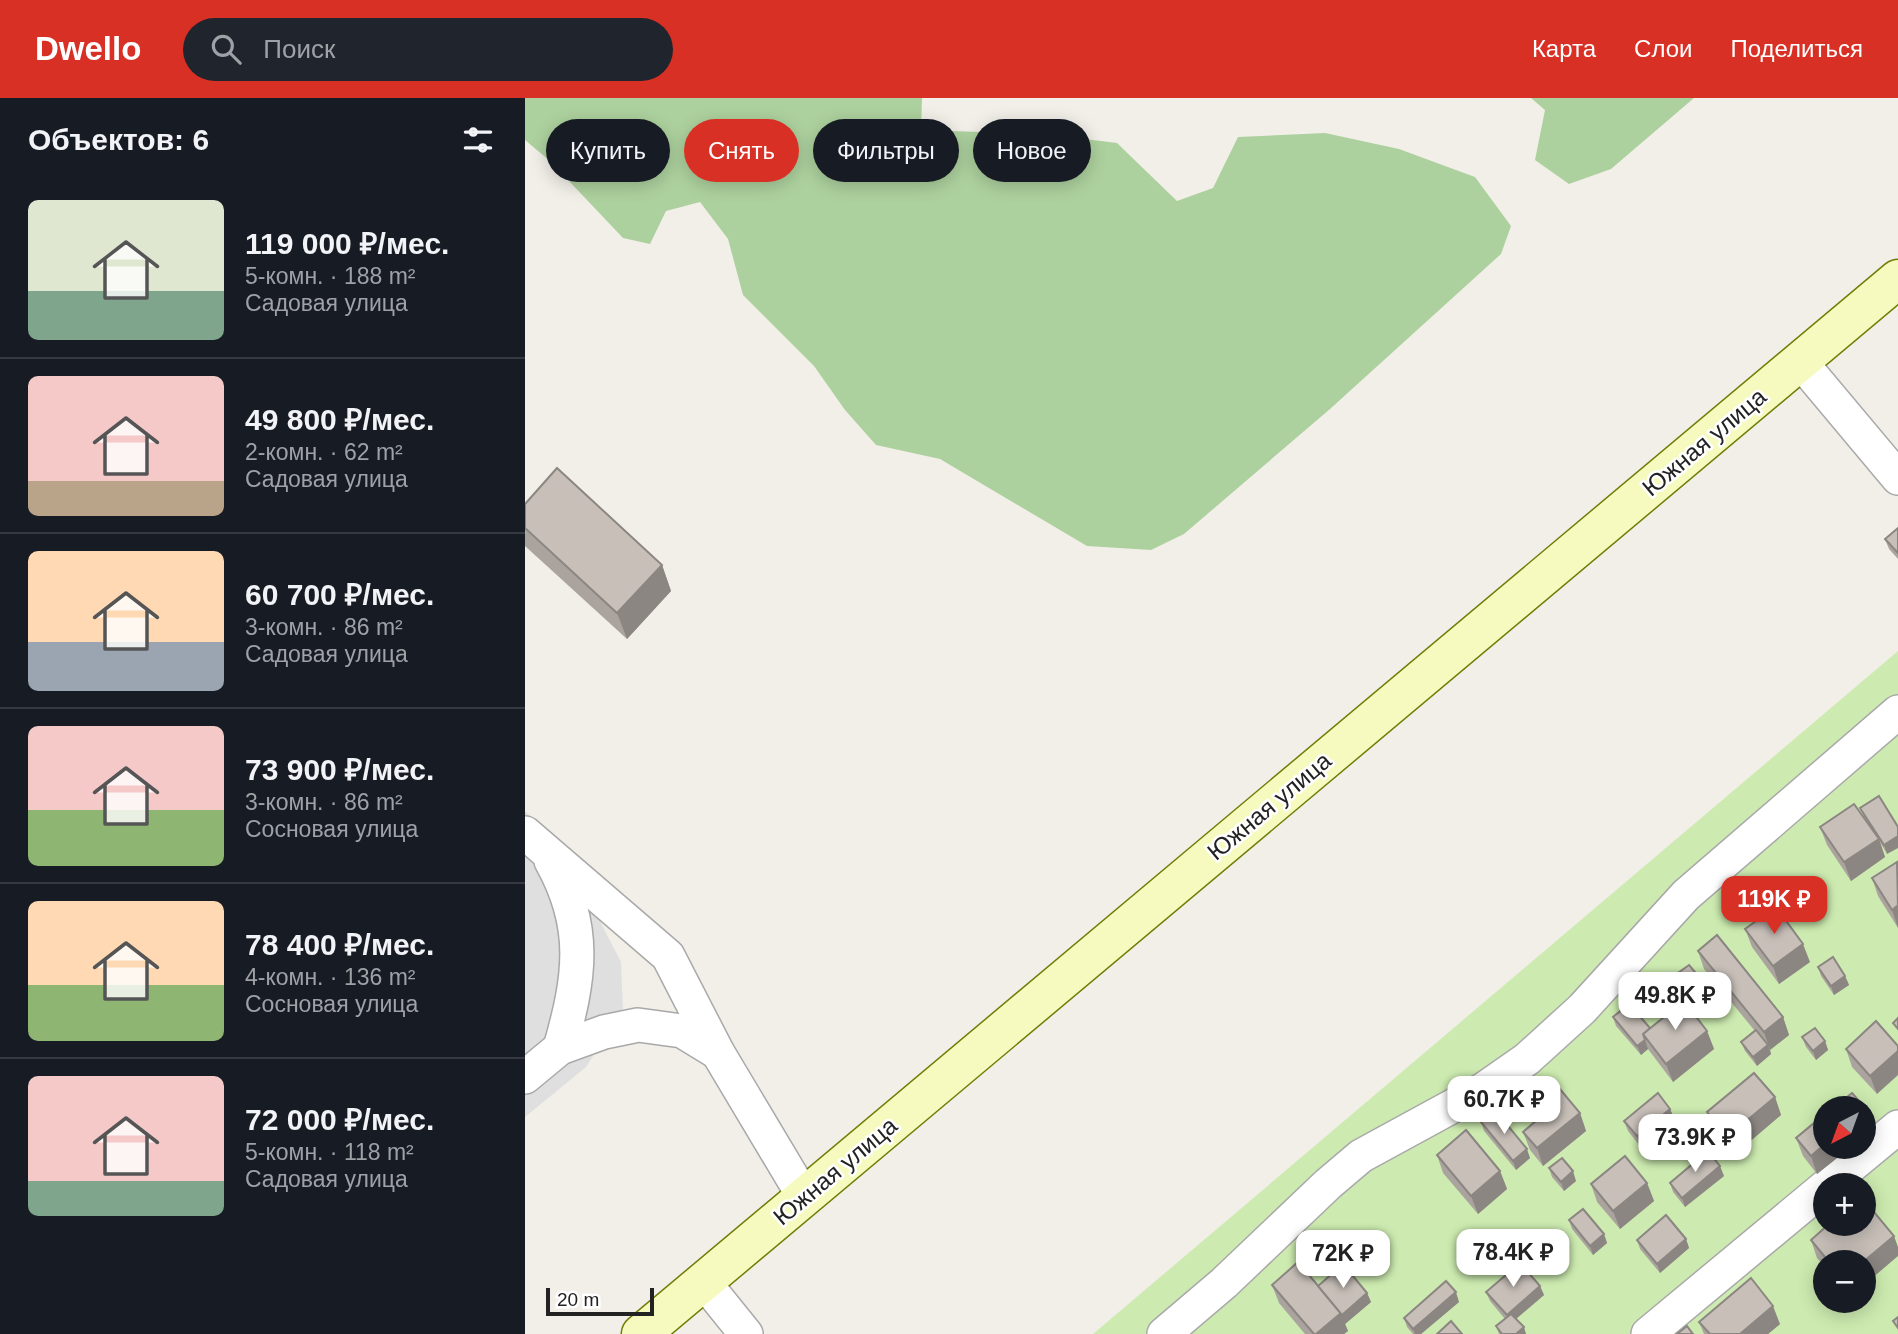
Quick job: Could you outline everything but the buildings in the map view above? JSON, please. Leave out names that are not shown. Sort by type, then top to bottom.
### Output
[{"type":"street","name":"Южная улица","points":[[642,1334],[1898,279]]},
{"type":"street","points":[[1800,361],[1898,478]]},
{"type":"street","points":[[1164,1334],[1224,1283],[1361,1156],[1485,1089],[1527,1059],[1582,1009],[1686,895],[1898,712]]},
{"type":"street","points":[[535,841],[668,956],[718,1053],[804,1197]]},
{"type":"street","points":[[535,841],[564,885],[573,910],[577,947],[576,982],[560,1048]]},
{"type":"street","points":[[525,1077],[560,1048],[604,1032],[638,1024],[682,1031],[718,1053]]},
{"type":"street","points":[[1842,1173],[1898,1126]]},
{"type":"street","points":[[1648,1334],[1813,1198]]},
{"type":"street","points":[[704,1282],[746,1334]]},
{"type":"shaded area","points":[[525,811],[560,844],[621,962],[623,1010],[586,1067],[525,1117]]},
{"type":"green space","points":[[525,98],[922,98],[921,119],[813,119],[813,182],[959,182],[959,131],[973,132],[973,182],[1091,182],[1091,140],[1117,143],[1177,201],[1213,188],[1238,137],[1325,133],[1399,149],[1475,177],[1511,226],[1501,254],[1330,409],[1184,534],[1151,550],[1087,546],[940,459],[876,445],[845,410],[814,366],[743,295],[728,239],[700,202],[666,211],[650,244],[623,238],[570,182],[670,182],[670,119],[546,119],[546,158],[525,140]]},
{"type":"green space","points":[[1531,98],[1694,98],[1611,169],[1569,184],[1535,160],[1545,110]]},
{"type":"green space","points":[[1898,651],[1898,1334],[1093,1334]]}]
